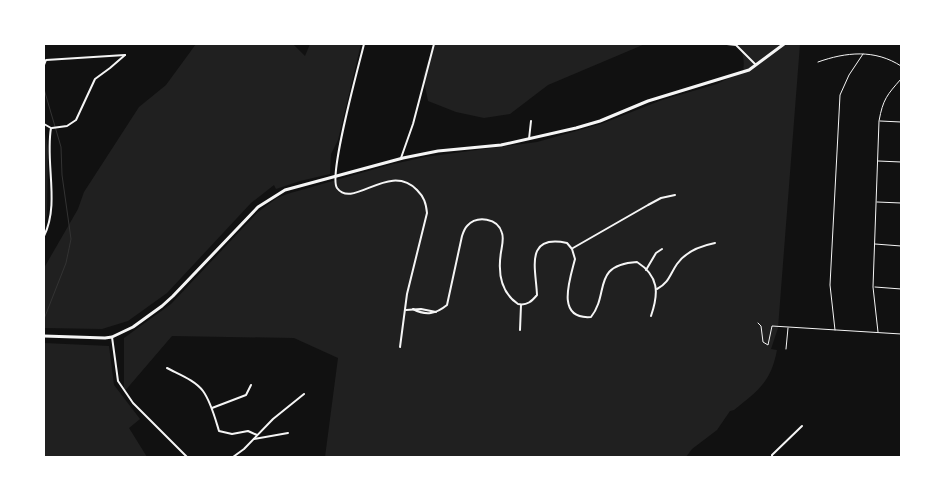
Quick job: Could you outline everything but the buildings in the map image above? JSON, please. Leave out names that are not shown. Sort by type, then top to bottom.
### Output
[{"type":"main road","points":[[44,336],[97,339],[112,337],[146,318],[173,296],[249,215],[267,200],[296,186],[401,158],[438,151],[501,145],[600,121],[648,101],[749,70],[784,44]]},
{"type":"street","points":[[364,44],[336,159],[335,184],[338,190],[343,193],[352,194],[390,180],[403,181],[412,184],[426,201],[427,213],[407,294],[400,347]]},
{"type":"street","points":[[401,158],[414,124],[434,44]]},
{"type":"street","points":[[726,44],[736,44],[756,65]]},
{"type":"street","points":[[44,124],[51,128],[67,126],[76,120],[95,79],[125,55],[46,60]]},
{"type":"street","points":[[44,66],[46,60]]},
{"type":"street","points":[[529,139],[531,121]]},
{"type":"street","points":[[44,236],[48,228],[52,197],[48,144],[51,128]]},
{"type":"street","points":[[572,249],[661,198],[675,195]]},
{"type":"street","points":[[405,310],[431,314],[447,305],[458,249],[464,231],[474,221],[491,220],[500,228],[503,235],[500,279],[512,300],[522,305],[532,301],[537,295],[534,262],[536,254],[540,247],[552,241],[567,243],[572,249],[575,259],[568,298],[572,312],[583,318],[591,317],[596,312],[607,273],[615,267],[637,262],[650,272],[656,289],[656,300],[651,316]]},
{"type":"street","points":[[656,289],[669,280],[678,264],[695,248],[715,243]]},
{"type":"street","points":[[646,270],[656,253],[662,249]]},
{"type":"street","points":[[520,330],[522,305]]},
{"type":"street","points":[[112,337],[118,381],[133,404],[187,457]]},
{"type":"street","points":[[167,368],[196,384],[203,391],[212,408],[219,431],[232,434],[248,432],[257,435]]},
{"type":"street","points":[[212,408],[246,395],[251,385]]},
{"type":"street","points":[[232,457],[304,394]]},
{"type":"street","points":[[772,457],[802,426]]},
{"type":"street","points":[[254,439],[288,433]]},
{"type":"lane","points":[[818,62],[836,55],[863,54],[886,58],[901,66]]},
{"type":"lane","points":[[835,330],[830,285],[840,95],[849,74],[863,54]]},
{"type":"lane","points":[[878,332],[873,287],[879,121],[882,105],[888,93],[901,79]]},
{"type":"lane","points":[[879,121],[901,122]]},
{"type":"lane","points":[[878,161],[901,162]]},
{"type":"lane","points":[[876,202],[901,204]]},
{"type":"lane","points":[[875,244],[901,246]]},
{"type":"lane","points":[[873,287],[901,288]]},
{"type":"lane","points":[[758,323],[761,326],[762,342],[768,345],[772,326],[901,334]]},
{"type":"lane","points":[[786,349],[788,328]]},
{"type":"shaded area","points":[[196,44],[293,44],[305,56],[310,44],[361,44],[338,140],[331,154],[330,174],[276,189],[274,185],[251,203],[167,293],[128,321],[102,329],[44,328],[44,268],[78,209],[84,192],[139,107],[166,85]]},
{"type":"shaded area","points":[[434,44],[645,44],[548,85],[510,114],[484,118],[456,112],[428,101],[423,76]]},
{"type":"shaded area","points":[[737,44],[800,44],[778,328],[771,349],[777,350],[771,370],[757,391],[734,410],[730,411],[717,430],[692,449],[686,457],[325,457],[338,358],[294,338],[172,336],[124,392],[124,338],[171,304],[258,212],[277,198],[389,165],[425,157],[537,142],[601,124],[662,100],[717,84],[743,71],[743,56]]},
{"type":"shaded area","points":[[44,128],[48,149],[47,215],[44,225]]},
{"type":"shaded area","points":[[44,343],[109,346],[114,385],[140,419],[129,428],[147,457],[44,457]]},
{"type":"waterway","points":[[44,89],[61,147],[62,175],[71,239],[66,263],[44,319]]}]
